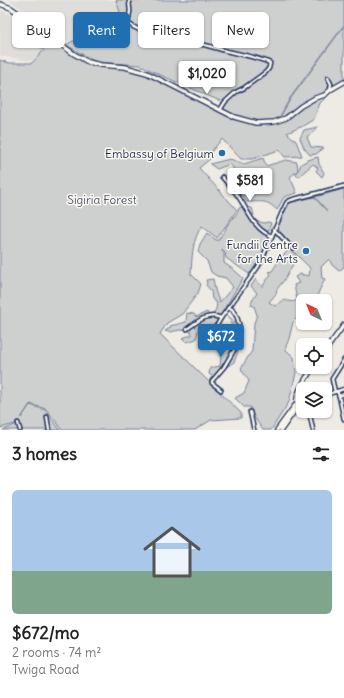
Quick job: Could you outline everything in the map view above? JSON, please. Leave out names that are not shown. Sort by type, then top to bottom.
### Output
[{"type":"main road","points":[[0,4],[18,13],[74,54],[92,63],[125,67],[147,74],[234,117],[256,123],[274,122],[286,118],[301,106],[325,94],[344,82]]},
{"type":"main road","points":[[332,341],[344,325]]},
{"type":"main road","points":[[276,430],[296,406]]},
{"type":"main road","points":[[280,430],[296,406]]},
{"type":"street","points":[[130,0],[128,22],[130,25],[138,29],[154,35],[238,53],[270,63],[266,72],[236,92],[225,102],[220,110]]},
{"type":"street","points":[[328,78],[330,90]]},
{"type":"street","points":[[222,177],[241,200],[253,221],[268,235],[272,236]]},
{"type":"street","points":[[212,334],[228,308],[258,267],[288,201],[344,186]]},
{"type":"street","points":[[274,229],[293,249]]},
{"type":"street","points":[[221,390],[212,383],[212,381],[224,367],[234,350],[239,331],[235,313],[232,309],[228,308]]},
{"type":"street","points":[[187,329],[206,317],[222,317]]},
{"type":"street","points":[[344,360],[332,379],[343,408],[344,419]]},
{"type":"street","points":[[332,393],[344,389]]},
{"type":"street","points":[[339,396],[344,394]]},
{"type":"street","points":[[250,412],[254,430]]},
{"type":"street","points":[[47,417],[49,430]]},
{"type":"street","points":[[310,418],[312,430]]},
{"type":"street","points":[[18,423],[20,430]]},
{"type":"shaded area","points":[[9,0],[116,0],[120,12],[73,12],[73,41],[70,43],[65,39],[65,12],[26,12]]},
{"type":"shaded area","points":[[0,10],[12,15],[12,48],[45,48],[33,61],[0,56]]},
{"type":"green space","name":"Sigiria Forest","points":[[116,0],[344,0],[344,25],[290,98],[278,120],[292,115],[306,105],[331,92],[320,103],[314,119],[287,133],[296,141],[302,156],[285,157],[279,150],[252,159],[241,159],[222,139],[211,152],[211,158],[199,168],[237,210],[217,238],[202,226],[196,237],[193,249],[191,274],[201,284],[198,293],[182,314],[167,323],[160,334],[241,413],[241,418],[211,420],[195,430],[62,430],[46,409],[30,404],[21,418],[30,405],[45,410],[60,430],[3,430],[18,423],[0,428],[0,60],[9,63],[32,63],[44,50],[41,48],[65,48],[65,45],[94,64],[137,70],[224,111],[220,101],[141,65],[96,62],[66,45],[73,41],[73,48],[130,48],[130,12],[120,12]]},
{"type":"green space","points":[[344,26],[344,80],[279,119],[291,98]]},
{"type":"green space","points":[[318,127],[307,137],[311,147],[324,148],[316,154],[310,155],[304,148],[300,138],[304,130]]},
{"type":"green space","points":[[318,157],[319,164],[324,173],[322,177],[316,171],[318,168],[313,164],[298,177],[295,174],[301,164]]},
{"type":"green space","points":[[263,158],[266,166],[286,160],[297,162],[298,170],[290,177],[297,193],[284,197],[277,210],[267,203],[247,202],[232,180],[234,169],[230,164],[217,169],[210,164],[230,159],[244,164]]},
{"type":"green space","points":[[344,189],[344,267],[339,271],[332,265],[329,259],[321,267],[322,278],[325,279],[318,294],[296,295],[294,285],[299,283],[295,277],[300,274],[309,276],[310,268],[293,251],[297,258],[285,279],[277,289],[276,294],[269,302],[275,306],[284,300],[292,302],[296,300],[296,319],[293,322],[286,350],[294,357],[296,373],[289,402],[271,430],[263,430],[254,417],[250,407],[244,407],[235,398],[244,393],[249,381],[241,368],[252,351],[254,323],[257,315],[254,306],[251,305],[257,293],[251,286],[256,279],[262,287],[271,274],[269,272],[272,271],[278,262],[278,257],[282,257],[290,248],[274,232],[288,203],[314,197],[327,211],[315,197]]},
{"type":"green space","points":[[239,208],[252,208],[254,215],[252,215],[252,220],[271,223],[267,236],[269,238],[260,259],[249,274],[226,258],[225,253],[222,249],[224,253],[224,263],[243,278],[217,321],[208,331],[198,331],[196,339],[187,342],[182,338],[192,335],[190,331],[165,331],[171,327],[170,326],[186,322],[187,313],[194,314],[196,317],[207,312],[211,319],[217,303],[212,299],[211,291],[206,285],[206,280],[213,279],[216,294],[220,302],[233,287],[226,278],[217,276],[211,272],[207,261],[198,252],[200,244],[207,233],[216,240],[219,240],[226,227],[238,212]]},
{"type":"green space","points":[[228,316],[234,321],[238,332],[235,344],[238,352],[234,362],[225,368],[215,378],[209,374],[210,368],[220,366],[222,346],[231,338],[232,326]]},
{"type":"place","name":"Embassy of Belgium","points":[[222,153]]},
{"type":"place","name":"Fundii Centre for the Arts","points":[[306,251]]}]
